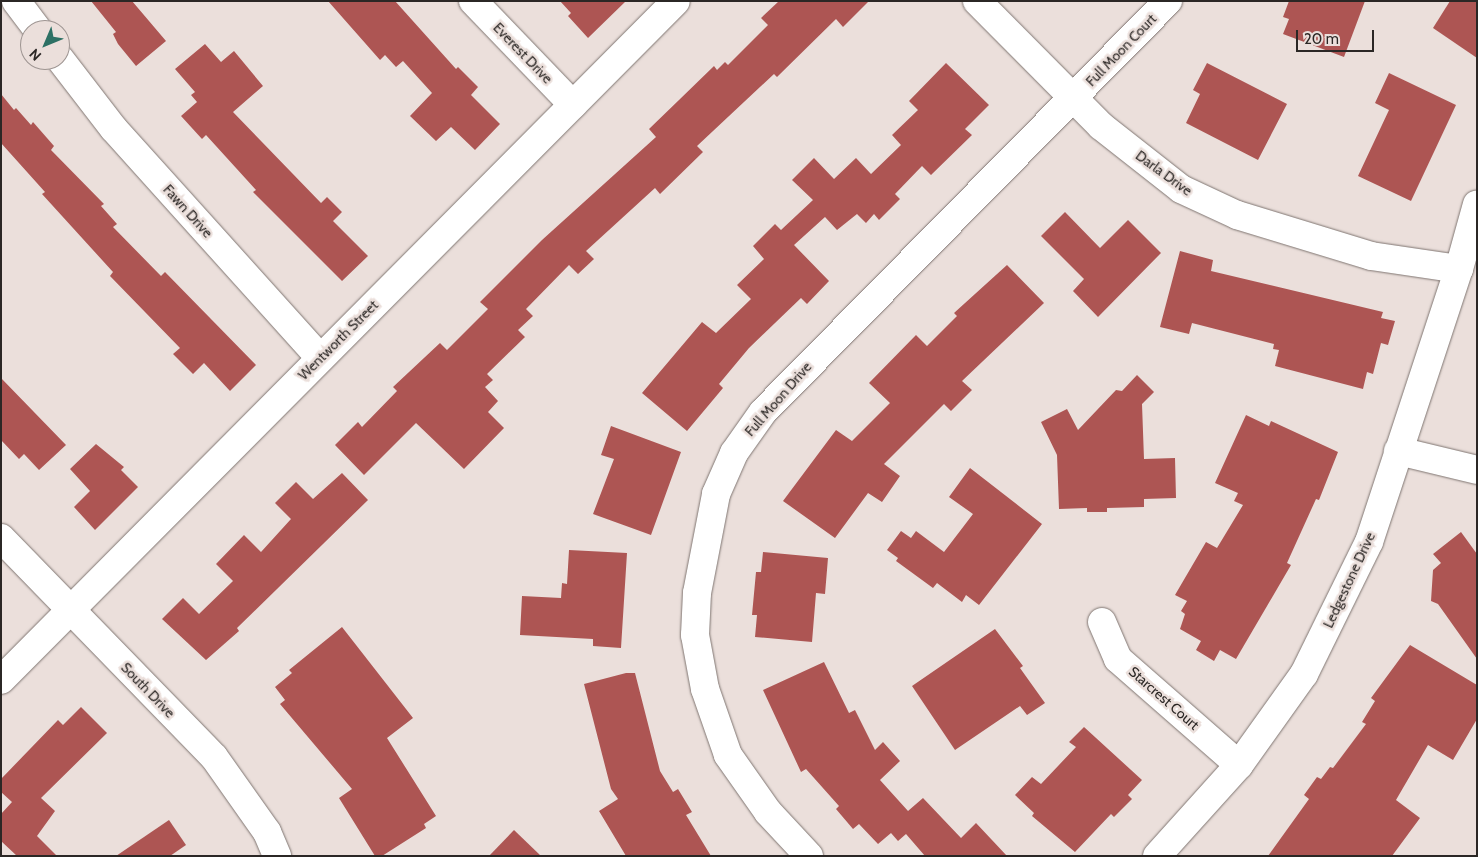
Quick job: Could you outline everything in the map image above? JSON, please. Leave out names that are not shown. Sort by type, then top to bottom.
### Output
[{"type":"street","points":[[16,1],[30,20]]},
{"type":"street","name":"Everest Drive","points":[[473,1],[572,105]]},
{"type":"street","name":"Wentworth Street","points":[[1,680],[676,1]]},
{"type":"street","name":"Darla Drive","points":[[977,1],[1101,126],[1181,189],[1237,215],[1371,256],[1459,269]]},
{"type":"street","name":"Full Moon Court","points":[[1073,98],[1168,1]]},
{"type":"street","name":"Fawn Drive","points":[[68,70],[114,129],[320,358]]},
{"type":"street","name":"Full Moon Drive","points":[[809,856],[768,812],[728,755],[705,689],[695,635],[697,602],[716,494],[734,453],[764,412],[1073,98]]},
{"type":"street","name":"Ledgestone Drive","points":[[1157,856],[1239,764],[1304,674],[1368,542],[1459,269],[1477,204]]},
{"type":"street","points":[[1398,451],[1477,470]]},
{"type":"street","name":"South Drive","points":[[1,538],[214,757],[267,832],[277,856]]},
{"type":"street","name":"Starcrest Court","points":[[1102,622],[1118,659],[1239,764]]},
{"type":"building","points":[[91,1],[132,1],[166,41],[136,66],[118,44],[113,34],[116,32]]},
{"type":"building","points":[[328,1],[395,1],[456,69],[458,67],[478,87],[471,95],[500,124],[475,150],[451,127],[436,141],[410,116],[432,93],[403,61],[396,67],[385,55],[380,60]]},
{"type":"building","points":[[560,1],[626,1],[588,38],[568,16],[571,13]]},
{"type":"building","points":[[779,1],[869,1],[843,27],[836,19],[777,77],[774,74],[697,146],[703,152],[660,194],[655,188],[586,251],[594,259],[578,274],[569,265],[526,309],[533,316],[518,330],[525,337],[487,374],[493,380],[485,387],[498,401],[488,412],[504,428],[464,469],[416,423],[364,475],[335,445],[358,422],[362,427],[397,391],[393,387],[440,343],[447,350],[488,309],[480,302],[542,240],[656,137],[649,129],[714,66],[717,70],[725,62],[728,65],[768,25],[761,18]]},
{"type":"building","points":[[1289,1],[1365,1],[1344,57],[1283,34],[1289,19],[1283,17]]},
{"type":"building","points":[[1450,1],[1477,1],[1477,58],[1433,28]]},
{"type":"building","points":[[205,44],[221,62],[234,51],[263,86],[233,112],[321,203],[327,197],[342,212],[333,221],[368,256],[342,281],[253,192],[256,190],[206,135],[202,139],[181,116],[197,102],[191,95],[195,92],[175,69]]},
{"type":"building","points":[[946,63],[989,105],[965,129],[972,135],[931,175],[922,166],[895,194],[900,199],[879,220],[874,214],[866,223],[857,214],[837,230],[825,217],[794,245],[829,281],[807,304],[801,298],[749,348],[719,384],[723,388],[687,431],[642,393],[702,322],[716,333],[751,299],[737,285],[764,259],[753,246],[775,224],[781,230],[813,200],[792,180],[814,158],[834,179],[856,158],[871,174],[901,145],[892,135],[918,110],[909,101]]},
{"type":"building","points":[[1207,63],[1287,104],[1258,160],[1186,123],[1200,94],[1193,90]]},
{"type":"building","points":[[1389,73],[1456,105],[1411,201],[1358,176],[1389,110],[1375,103]]},
{"type":"building","points":[[1,94],[14,110],[16,108],[31,125],[33,122],[54,146],[51,150],[104,204],[101,206],[117,224],[113,227],[161,276],[165,272],[256,365],[230,391],[204,363],[193,374],[173,354],[180,348],[110,276],[113,272],[42,194],[45,192],[1,143]]},
{"type":"building","points":[[1065,212],[1100,248],[1128,220],[1161,253],[1098,317],[1073,291],[1084,279],[1041,236]]},
{"type":"building","points":[[1180,251],[1213,260],[1211,271],[1383,312],[1381,318],[1395,321],[1388,345],[1381,343],[1373,374],[1367,372],[1363,389],[1275,366],[1279,350],[1273,349],[1274,344],[1192,323],[1189,334],[1160,327]]},
{"type":"building","points":[[1007,265],[1044,303],[962,381],[972,390],[951,411],[944,404],[884,464],[900,476],[882,502],[868,493],[835,538],[783,501],[836,430],[852,441],[890,403],[869,383],[916,335],[927,346],[957,316],[954,313]]},
{"type":"building","points":[[1137,375],[1154,392],[1142,404],[1144,459],[1175,458],[1176,498],[1144,499],[1144,507],[1107,508],[1107,512],[1087,512],[1087,508],[1059,509],[1057,455],[1041,422],[1067,409],[1078,430],[1116,390],[1122,391]]},
{"type":"building","points":[[1,378],[66,445],[39,470],[24,454],[19,459],[1,440]]},
{"type":"building","points":[[1246,415],[1269,426],[1271,421],[1338,452],[1319,500],[1316,499],[1287,563],[1291,565],[1236,659],[1220,650],[1214,661],[1196,650],[1201,641],[1180,629],[1185,614],[1181,611],[1187,601],[1175,595],[1206,542],[1217,548],[1243,505],[1234,501],[1238,493],[1215,483]]},
{"type":"building","points":[[611,426],[681,452],[651,535],[593,514],[614,459],[601,455]]},
{"type":"building","points":[[96,444],[124,467],[121,470],[138,487],[95,530],[74,507],[90,491],[70,469]]},
{"type":"building","points":[[970,468],[1042,524],[979,605],[966,595],[962,602],[937,583],[933,588],[896,561],[898,558],[887,550],[901,531],[911,538],[916,531],[944,552],[973,514],[949,497]]},
{"type":"building","points":[[342,473],[368,500],[237,628],[239,631],[206,660],[162,619],[183,598],[199,614],[233,581],[216,564],[244,535],[261,552],[291,519],[275,503],[296,482],[313,499]]},
{"type":"building","points":[[1461,532],[1477,554],[1477,659],[1438,604],[1431,601],[1433,570],[1441,563],[1433,554]]},
{"type":"building","points":[[569,550],[627,553],[621,648],[593,646],[593,639],[520,635],[522,596],[561,598],[562,583],[567,584]]},
{"type":"building","points":[[763,552],[828,558],[825,594],[816,593],[812,642],[755,637],[757,615],[752,615],[756,572],[761,572]]},
{"type":"building","points":[[342,627],[413,718],[387,738],[436,816],[424,824],[426,828],[382,856],[375,856],[339,798],[352,789],[280,704],[285,700],[275,687],[292,673],[289,670]]},
{"type":"building","points":[[995,629],[1023,666],[1020,668],[1045,703],[1027,715],[1020,706],[955,750],[912,686]]},
{"type":"building","points":[[1410,645],[1477,685],[1477,719],[1453,760],[1428,745],[1396,800],[1420,818],[1392,856],[1268,856],[1309,799],[1304,795],[1317,777],[1321,779],[1330,767],[1333,768],[1366,724],[1362,722],[1375,701],[1371,698]]},
{"type":"building","points":[[824,662],[849,713],[855,710],[875,750],[883,742],[900,761],[880,780],[908,811],[923,798],[961,838],[976,823],[1007,856],[925,856],[906,834],[898,841],[891,833],[878,844],[859,824],[853,829],[836,809],[839,806],[806,769],[801,772],[763,690]]},
{"type":"building","points":[[626,673],[635,673],[660,771],[673,792],[678,789],[692,812],[686,815],[711,856],[626,856],[599,811],[618,799],[611,789],[584,684]]},
{"type":"building","points":[[81,707],[107,733],[41,798],[55,811],[37,836],[57,856],[17,856],[1,841],[1,814],[12,802],[1,792],[1,779],[58,720],[63,725]]},
{"type":"building","points":[[1084,727],[1142,780],[1128,795],[1132,799],[1114,817],[1111,814],[1075,852],[1032,816],[1034,813],[1015,795],[1032,777],[1041,784],[1076,747],[1069,742]]},
{"type":"building","points":[[169,820],[186,845],[170,856],[116,856]]},
{"type":"building","points":[[514,830],[541,856],[489,856]]}]
